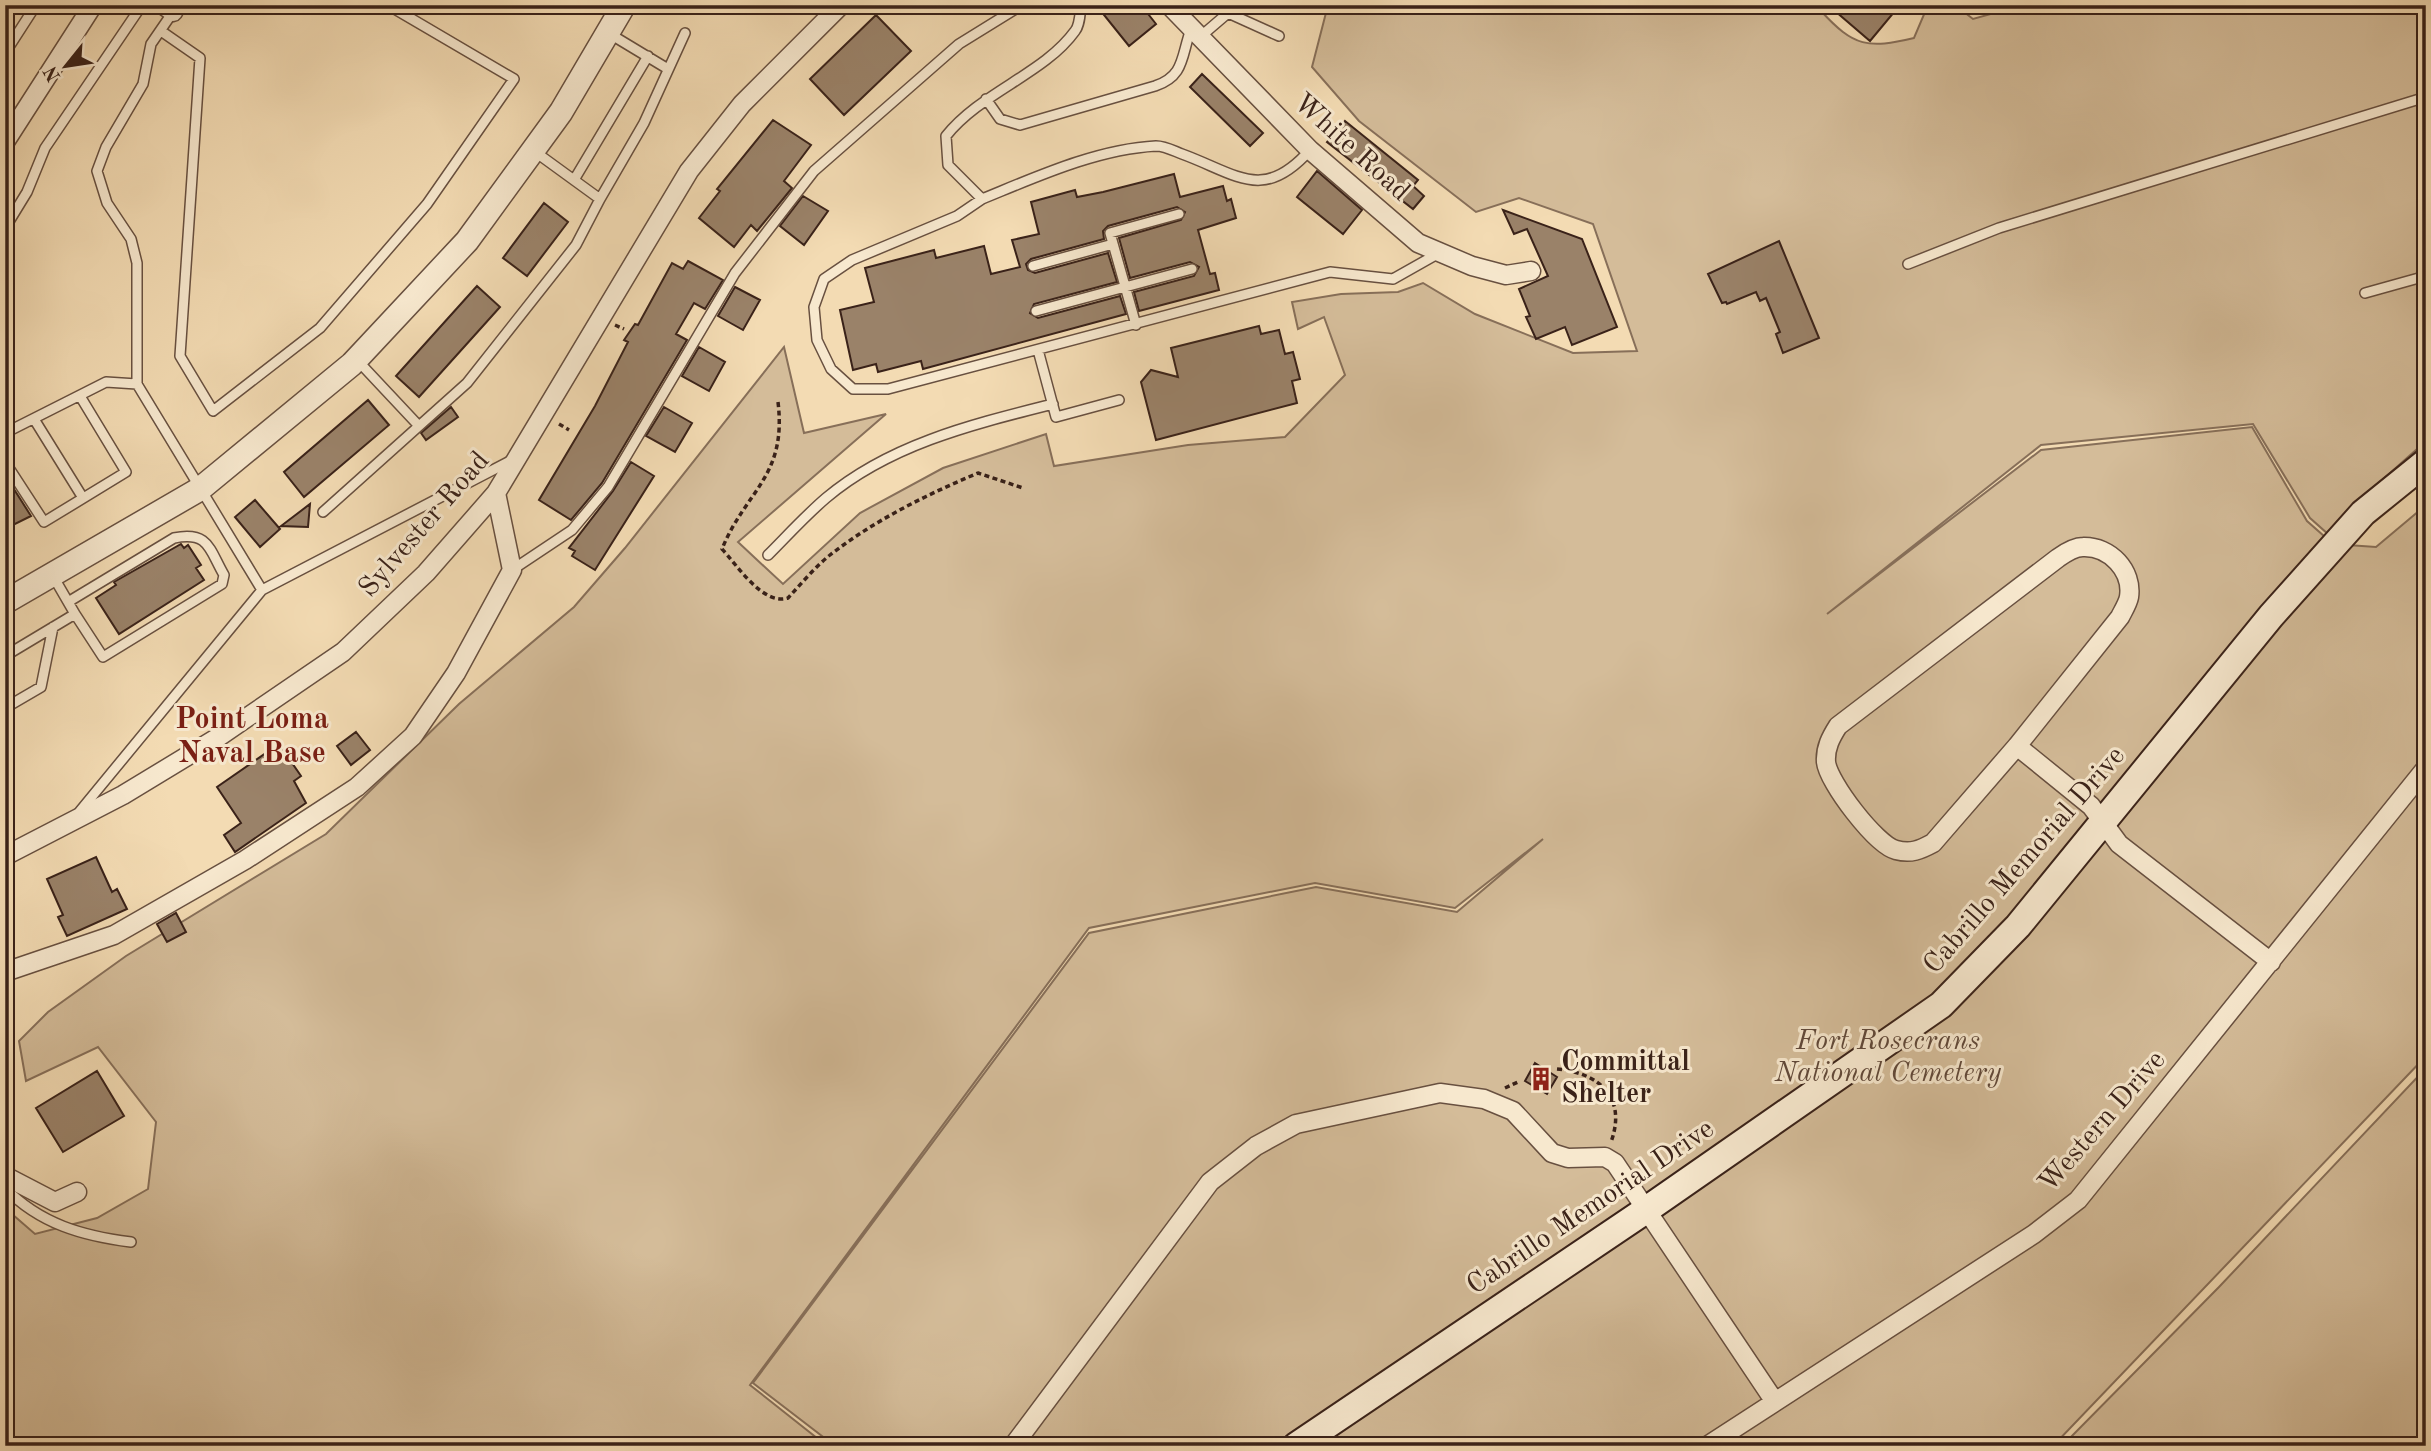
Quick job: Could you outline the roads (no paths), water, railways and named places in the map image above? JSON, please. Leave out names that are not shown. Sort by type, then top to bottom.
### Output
[{"type":"main road","name":"Cabrillo Memorial Drive","points":[[1297,1446],[1646,1210],[1941,1005],[2018,926],[2272,616],[2363,513],[2426,462]]},
{"type":"street","points":[[5,142],[93,5]]},
{"type":"street","points":[[5,602],[200,489],[356,359],[467,241],[534,151],[624,5]]},
{"type":"street","name":"White Road","points":[[1169,5],[1311,150],[1419,243],[1506,275],[1531,271]]},
{"type":"street","name":"Sylvester Road","points":[[5,856],[70,824],[217,738],[342,652],[425,573],[496,493],[689,171],[742,104],[835,8]]},
{"type":"street","points":[[5,972],[114,935],[246,860],[357,787],[413,736],[456,673],[512,570],[496,493]]},
{"type":"street","points":[[2083,547],[2100,550],[2116,559],[2129,576],[2129,598],[2120,617],[2017,746],[1933,844],[1916,852],[1894,850],[1875,836],[1834,783],[1826,762],[1828,743],[1838,726],[2058,558],[2083,547]]},
{"type":"street","points":[[2017,746],[2091,806],[2119,844],[2271,962]]},
{"type":"street","name":"Western Drive","points":[[1707,1446],[2034,1234],[2078,1200],[2426,768]]},
{"type":"street","points":[[1013,1446],[1210,1182],[1256,1146],[1296,1124],[1440,1093],[1484,1099],[1513,1111],[1552,1153],[1568,1158],[1605,1157],[1615,1163],[1775,1402]]},
{"type":"street","points":[[5,1176],[55,1202],[77,1192]]},
{"type":"lane","points":[[5,53],[36,5]]},
{"type":"lane","points":[[5,229],[27,192],[45,148],[142,5]]},
{"type":"lane","points":[[161,31],[200,58],[180,356],[213,411],[320,328],[427,204],[514,79],[388,5]]},
{"type":"lane","points":[[512,570],[572,530],[608,486],[735,273],[814,172],[959,44],[1022,5]]},
{"type":"lane","points":[[982,199],[948,165],[946,136],[962,115],[1057,50],[1077,29],[1082,5]]},
{"type":"lane","points":[[171,7],[161,31],[151,44],[143,84],[106,147],[97,172],[107,203],[131,239],[137,263],[138,384],[261,590]]},
{"type":"lane","points":[[986,99],[1000,119],[1020,125],[1156,86],[1172,80],[1179,71],[1195,33],[1228,13],[1279,36]]},
{"type":"lane","points":[[608,33],[668,69]]},
{"type":"lane","points":[[323,512],[467,383],[576,244],[645,123],[685,33]]},
{"type":"lane","points":[[573,180],[648,56]]},
{"type":"lane","points":[[1908,264],[1999,228],[2426,97]]},
{"type":"lane","points":[[1311,150],[1293,169],[1278,178],[1245,181],[1159,146],[1097,158],[1041,175],[982,199],[957,216],[852,260],[824,279],[814,307],[817,340],[831,369],[853,388],[888,390],[1330,272],[1393,279],[1441,252]]},
{"type":"lane","points":[[534,151],[600,199]]},
{"type":"lane","points":[[1136,325],[1110,233],[1179,214]]},
{"type":"lane","points":[[1032,266],[1113,244]]},
{"type":"lane","points":[[1036,311],[1192,270]]},
{"type":"lane","points":[[2365,293],[2426,276]]},
{"type":"lane","points":[[1038,350],[1056,417],[1119,400]]},
{"type":"lane","points":[[356,359],[419,426]]},
{"type":"lane","points":[[5,433],[106,382],[138,384]]},
{"type":"lane","points":[[5,462],[44,522],[127,472],[80,396]]},
{"type":"lane","points":[[768,555],[827,498],[870,468],[915,445],[963,427],[1053,404]]},
{"type":"lane","points":[[34,419],[83,498]]},
{"type":"lane","points":[[70,824],[261,590],[519,456]]},
{"type":"lane","points":[[52,574],[68,602],[75,614],[103,657],[222,584],[224,575],[203,539],[192,534],[174,538],[68,602]]},
{"type":"lane","points":[[5,656],[75,614]]},
{"type":"lane","points":[[5,708],[41,687],[53,627]]},
{"type":"lane","points":[[5,1188],[51,1221],[83,1236],[131,1242]]},
{"type":"place","name":"Committal Shelter","points":[[1541,1079]]},
{"type":"district","name":"Point Loma Naval Base","points":[[252,737]]},
{"type":"park label","name":"Fort Rosecrans National Cemetery","points":[[1888,1058]]}]
